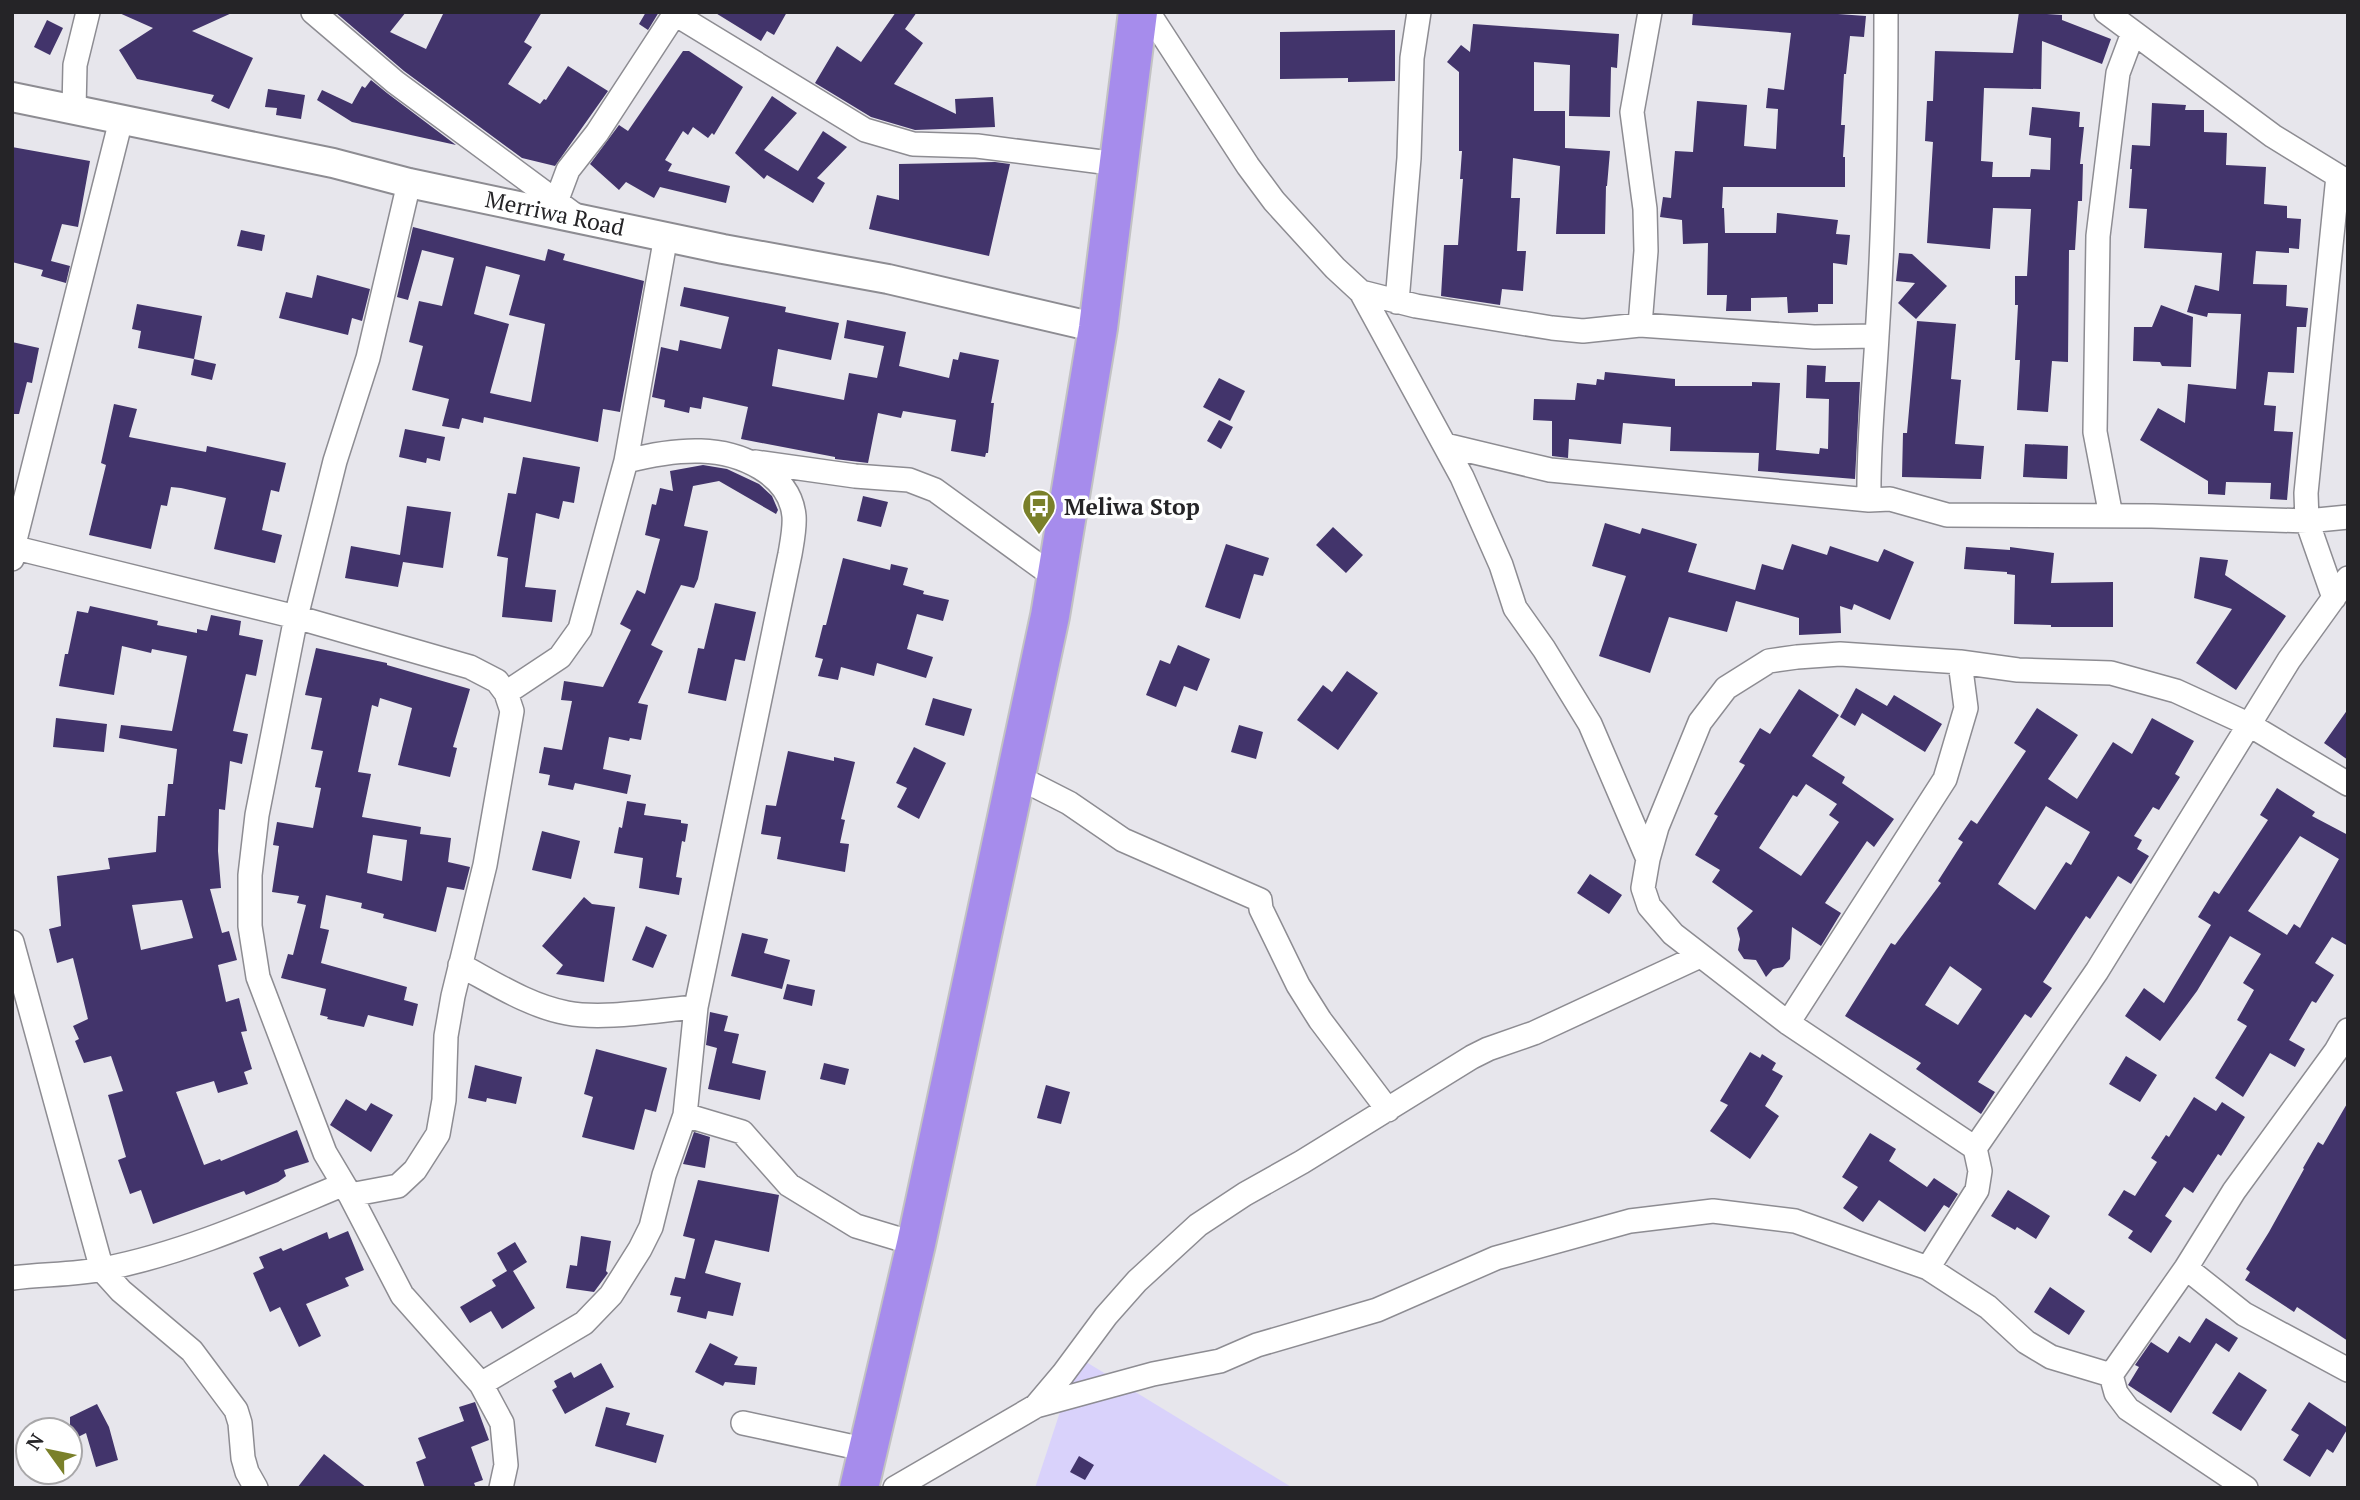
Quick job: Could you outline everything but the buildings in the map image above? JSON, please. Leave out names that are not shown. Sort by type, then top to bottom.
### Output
[{"type":"highway","points":[[859,1488],[916,1244],[1035,692],[1098,328],[1138,12]]},
{"type":"street","points":[[74,109],[75,65],[88,12]]},
{"type":"street","points":[[313,12],[395,82],[566,209]]},
{"type":"street","points":[[1148,12],[1248,166],[1274,201],[1360,292],[1445,445],[1481,518],[1515,608],[1590,724],[1648,859]]},
{"type":"street","points":[[1397,302],[1409,158],[1412,58],[1419,12]]},
{"type":"street","points":[[1640,325],[1646,251],[1645,209],[1632,112],[1650,12]]},
{"type":"street","points":[[1868,500],[1868,449],[1877,336],[1886,12]]},
{"type":"street","points":[[2106,12],[2273,136],[2343,179],[2306,493],[2307,521],[2334,598]]},
{"type":"street","points":[[566,209],[568,170],[597,133],[675,13],[865,130],[913,144],[977,146],[1118,164]]},
{"type":"street","points":[[2111,516],[2095,432],[2098,236],[2118,73],[2133,33]]},
{"type":"street","name":"Merriwa Road","points":[[12,97],[333,163],[409,183],[566,209],[723,249],[888,279],[1098,328]]},
{"type":"street","points":[[12,559],[121,120]]},
{"type":"street","points":[[409,183],[368,358],[335,461],[296,617],[257,815],[250,875],[250,926],[258,977],[324,1153],[402,1295],[481,1384],[502,1423],[506,1465],[501,1488]]},
{"type":"street","points":[[506,694],[560,656],[580,629],[626,461],[666,236]]},
{"type":"street","points":[[1360,292],[1397,302],[1520,325],[1583,331],[1640,325],[1814,337],[1877,336]]},
{"type":"street","points":[[1445,445],[1550,470],[1868,500],[1891,499],[1947,515],[2307,521],[2348,517]]},
{"type":"street","points":[[626,461],[652,455],[703,451],[750,461],[909,481],[935,490],[1056,578]]},
{"type":"street","points":[[481,1384],[584,1323],[611,1295],[651,1227],[664,1175],[685,1115],[696,1007],[793,529],[794,517],[788,494],[775,479],[750,461]]},
{"type":"street","points":[[12,1278],[102,1270],[223,1233],[346,1190],[398,1186],[415,1170],[438,1134],[444,1100],[446,1036],[492,825],[512,711],[506,694],[497,681],[470,667],[296,617],[13,547]]},
{"type":"street","points":[[1975,1148],[2097,971],[2248,724],[2289,660],[2348,578]]},
{"type":"street","points":[[1928,1268],[1977,1190],[1980,1171],[1975,1148],[1788,1023],[1673,934],[1644,897],[1648,859],[1657,827],[1700,722],[1719,695],[1743,676],[1769,662],[1840,654],[1960,662],[2018,670],[2111,673],[2176,691],[2248,724],[2348,784]]},
{"type":"street","points":[[1788,1023],[1945,779],[1965,708],[1960,662]]},
{"type":"street","points":[[1016,776],[1069,803],[1123,840],[1260,900],[1261,909],[1298,985],[1320,1020],[1388,1110]]},
{"type":"street","points":[[12,942],[102,1270],[121,1292],[192,1351],[236,1410],[243,1458],[256,1488]]},
{"type":"street","points":[[1036,1406],[1106,1316],[1137,1281],[1188,1234],[1245,1194],[1488,1049],[1534,1032],[1700,956]]},
{"type":"street","points":[[460,965],[520,997],[566,1013],[587,1016],[696,1007]]},
{"type":"street","points":[[2111,1374],[2186,1268],[2234,1191],[2336,1051],[2348,1030]]},
{"type":"street","points":[[685,1115],[742,1132],[789,1185],[856,1226],[916,1244]]},
{"type":"street","points":[[895,1488],[1036,1406],[1153,1374],[1220,1361],[1257,1345],[1377,1310],[1496,1258],[1630,1221],[1713,1211],[1795,1221],[1928,1268],[1988,1307],[2025,1342],[2052,1357],[2111,1374]]},
{"type":"street","points":[[2186,1268],[2244,1314],[2348,1370]]},
{"type":"street","points":[[2111,1374],[2116,1393],[2128,1409],[2246,1488]]},
{"type":"street","points":[[743,1423],[868,1450]]},
{"type":"shaded area","points":[[1078,1357],[1293,1488],[1035,1488]]},
{"type":"place","name":"Meliwa Stop","points":[[1039,536]]}]
